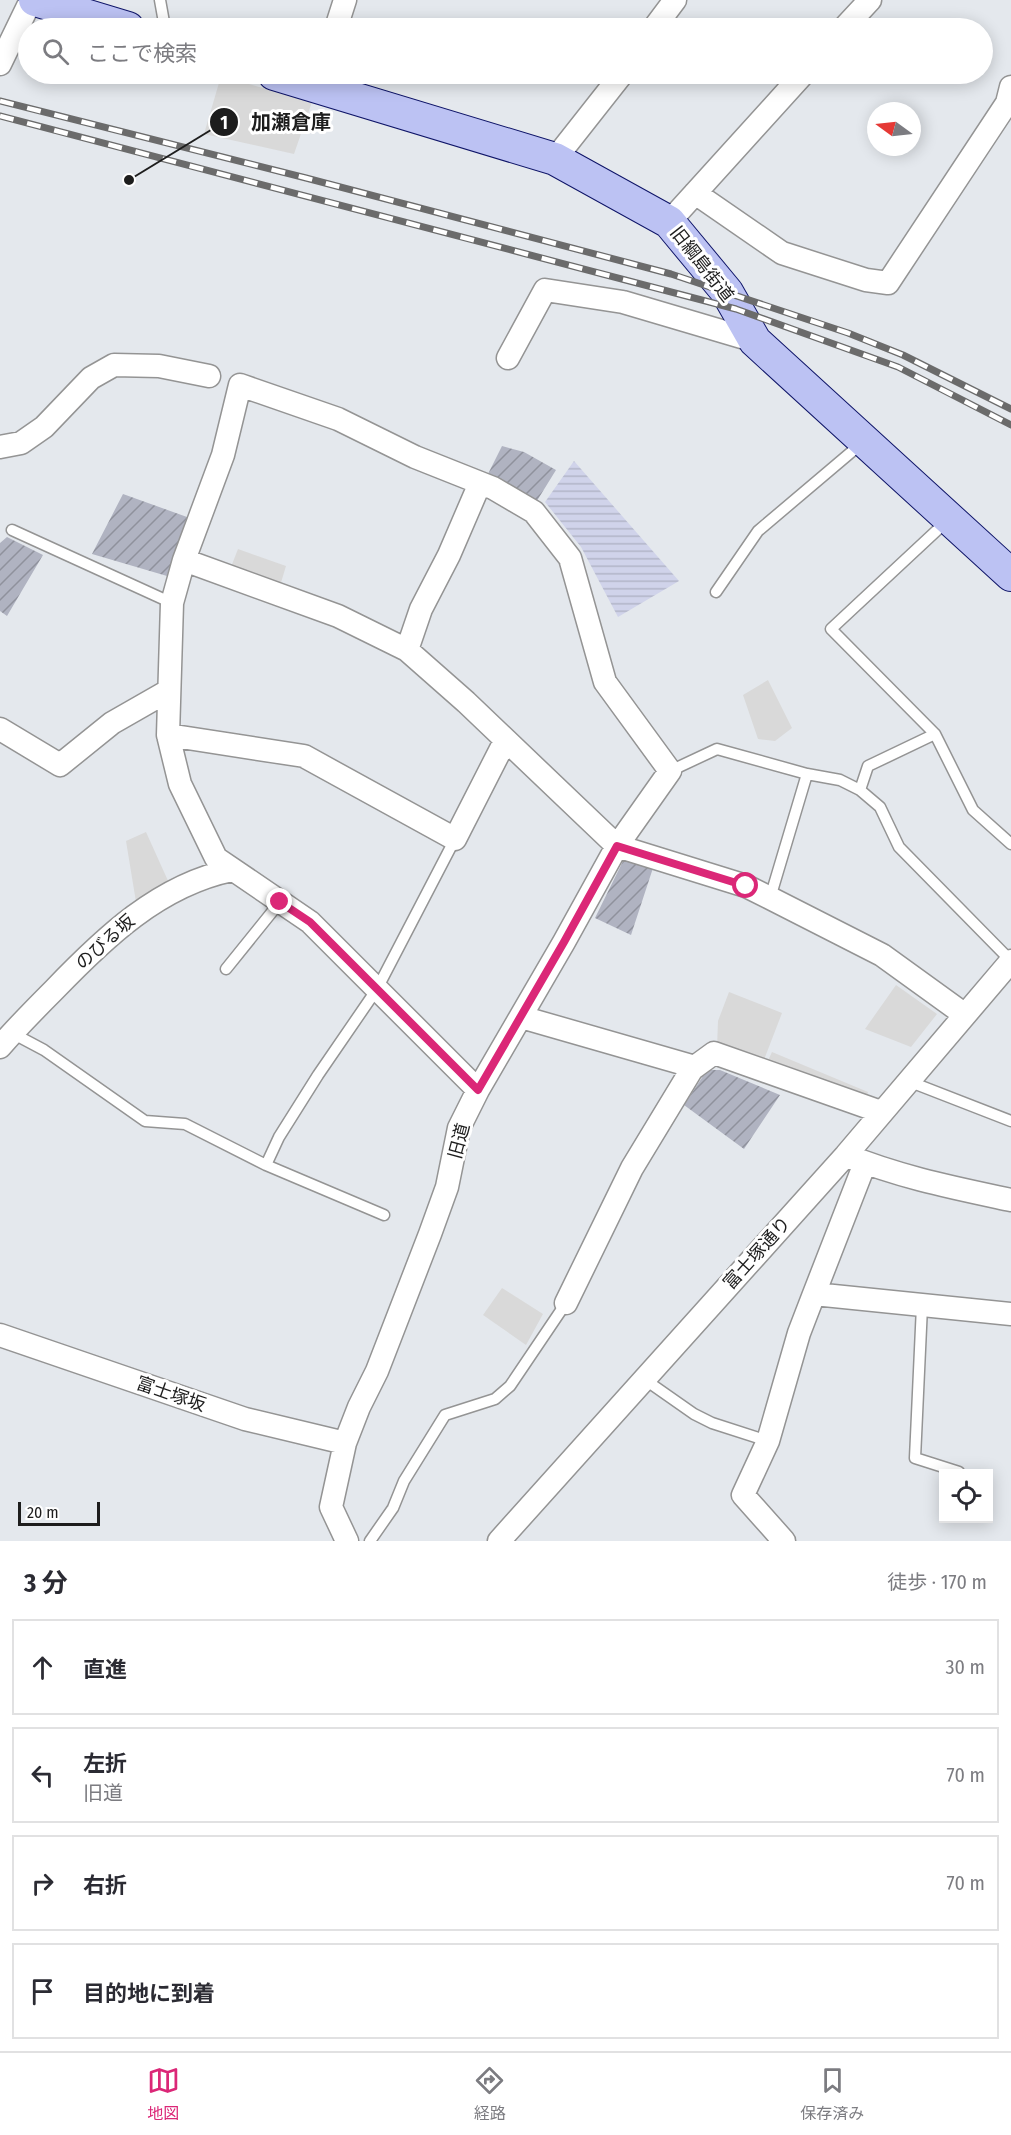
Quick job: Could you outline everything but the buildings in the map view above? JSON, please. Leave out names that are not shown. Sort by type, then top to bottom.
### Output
[{"type":"street","points":[[24,18],[33,0],[94,18]]},
{"type":"street","points":[[339,18],[345,0]]},
{"type":"street","points":[[662,18],[675,0]]},
{"type":"street","points":[[853,18],[870,0]]},
{"type":"street","points":[[0,64],[18,29]]},
{"type":"street","name":"旧綱島街道","points":[[334,84],[555,159],[669,222],[727,292],[755,341],[1011,575]]},
{"type":"street","points":[[555,159],[614,84]]},
{"type":"street","points":[[669,222],[794,84]]},
{"type":"street","points":[[695,193],[782,253],[866,280],[888,283],[1007,103],[1011,87]]},
{"type":"street","points":[[508,358],[545,290],[623,302],[755,341]]},
{"type":"street","points":[[0,447],[21,442],[44,427],[91,378],[114,365],[159,366],[209,376]]},
{"type":"street","points":[[478,1090],[310,922],[216,858],[180,784],[168,735],[172,603],[184,560],[223,455],[240,385],[338,419],[415,457],[493,488],[534,512],[570,558],[605,682],[670,771]]},
{"type":"street","points":[[407,650],[421,609],[449,555],[480,483]]},
{"type":"street","points":[[184,560],[338,616],[407,650],[466,702],[617,846],[746,886],[882,955],[965,1015]]},
{"type":"street","points":[[0,729],[60,765],[112,723],[168,691]]},
{"type":"street","points":[[168,735],[304,756],[455,839],[505,741]]},
{"type":"street","name":"旧道","points":[[347,1541],[331,1507],[345,1443],[359,1407],[377,1371],[430,1234],[447,1187],[459,1128],[478,1090],[617,846],[670,771]]},
{"type":"street","name":"のびる坂","points":[[6,1040],[95,947],[138,912],[207,875],[232,870]]},
{"type":"street","name":"富士塚通り","points":[[499,1541],[644,1379],[855,1159],[881,1113],[1011,961]]},
{"type":"street","points":[[521,1017],[695,1067]]},
{"type":"street","points":[[566,1304],[632,1168],[692,1069],[714,1053],[881,1113]]},
{"type":"street","points":[[783,1541],[743,1495],[768,1441],[799,1332],[814,1294],[855,1159],[936,1184],[1011,1200]]},
{"type":"street","points":[[814,1294],[1011,1314]]},
{"type":"street","name":"富士塚坂","points":[[0,1335],[245,1419],[345,1443]]},
{"type":"lane","points":[[160,0],[163,18]]},
{"type":"lane","points":[[716,592],[758,531],[865,441]]},
{"type":"lane","points":[[950,518],[831,629],[935,734],[973,810],[1011,844]]},
{"type":"lane","points":[[12,530],[172,603]]},
{"type":"lane","points":[[860,790],[868,766],[935,734]]},
{"type":"lane","points":[[670,771],[717,749],[807,774],[840,780],[860,790],[880,807],[898,847],[1011,961]]},
{"type":"lane","points":[[770,898],[807,774]]},
{"type":"lane","points":[[266,1165],[279,1137],[377,989],[455,839]]},
{"type":"lane","points":[[226,969],[280,902]]},
{"type":"lane","points":[[6,1040],[44,1050],[145,1121],[185,1124],[266,1165],[384,1215]]},
{"type":"lane","points":[[908,1082],[1011,1121]]},
{"type":"lane","points":[[370,1541],[393,1508],[404,1481],[445,1415],[495,1399],[510,1386],[566,1304]]},
{"type":"lane","points":[[922,1306],[915,1458],[950,1469]]},
{"type":"lane","points":[[644,1379],[694,1414],[712,1423],[768,1441]]},
{"type":"shaded area","points":[[219,84],[249,84],[312,102],[294,154],[204,134]]},
{"type":"shaded area","points":[[502,446],[524,452],[556,470],[535,504],[487,476]]},
{"type":"shaded area","points":[[574,461],[679,581],[618,617],[581,547],[545,502]]},
{"type":"shaded area","points":[[123,494],[187,517],[167,576],[92,554]]},
{"type":"shaded area","points":[[7,537],[43,555],[7,616],[0,611],[0,543]]},
{"type":"shaded area","points":[[238,549],[286,566],[280,586],[231,567]]},
{"type":"shaded area","points":[[768,680],[792,728],[775,741],[758,739],[743,695]]},
{"type":"shaded area","points":[[146,832],[169,883],[136,902],[126,841]]},
{"type":"shaded area","points":[[625,857],[653,868],[631,935],[595,918]]},
{"type":"shaded area","points":[[896,985],[937,1014],[911,1047],[865,1029]]},
{"type":"shaded area","points":[[729,992],[782,1013],[762,1065],[717,1048],[718,1021]]},
{"type":"shaded area","points":[[772,1052],[868,1092],[866,1102],[766,1065]]},
{"type":"shaded area","points":[[707,1070],[720,1070],[780,1095],[744,1149],[684,1105]]},
{"type":"shaded area","points":[[502,1288],[543,1314],[526,1345],[483,1315]]},
{"type":"railway","points":[[0,101],[306,178],[671,274],[848,333],[903,355],[1011,409]]},
{"type":"railway","points":[[0,116],[736,309],[898,367],[1011,425]]},
{"type":"place","name":"加瀬倉庫","points":[[129,180]]},
{"type":"route","points":[[280,902],[310,922],[478,1090],[617,846],[746,886]]}]
